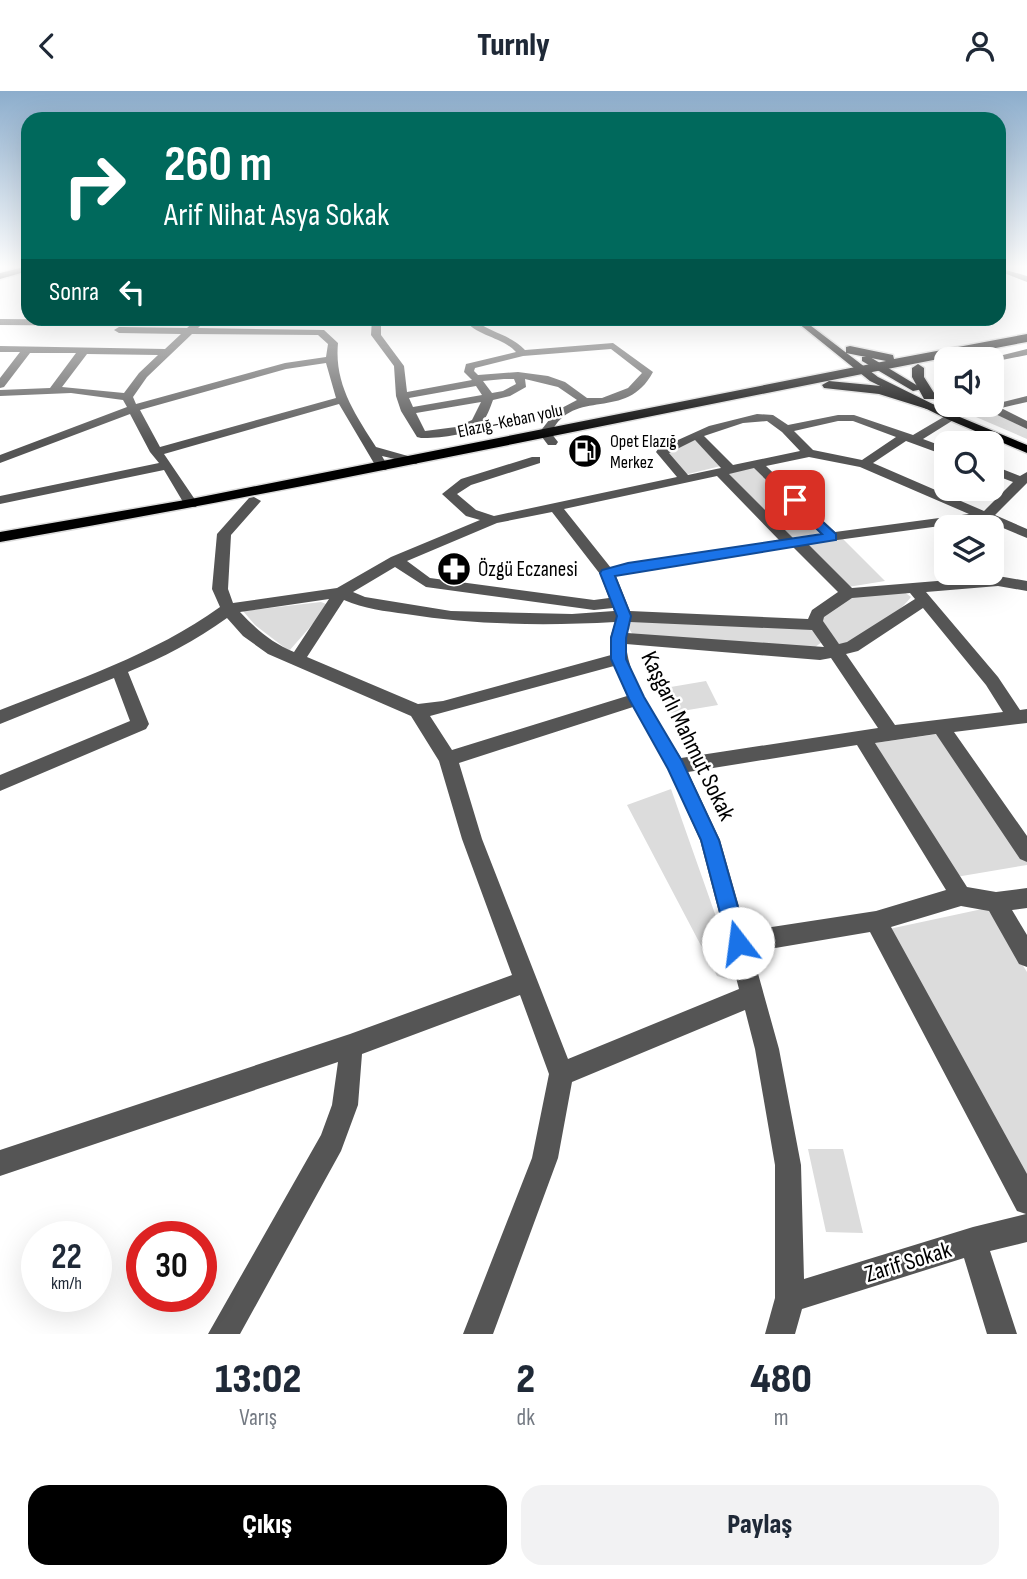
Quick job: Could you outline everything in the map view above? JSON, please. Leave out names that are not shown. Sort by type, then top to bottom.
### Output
[{"type":"highway","name":"Elazığ-Keban yolu","points":[[0,545],[254,501],[915,364],[1027,338]]},
{"type":"highway","points":[[850,350],[915,364],[928,401]]},
{"type":"highway","points":[[1004,354],[1026,351]]},
{"type":"highway","name":"Elazığ-Keban yolu","points":[[0,537],[549,438],[770,394],[829,386],[871,371],[892,375],[915,364],[934,363]]},
{"type":"highway","points":[[829,386],[881,390],[928,401]]},
{"type":"main road","points":[[807,326],[871,371],[934,404]]},
{"type":"main road","points":[[817,326],[850,350],[871,371]]},
{"type":"main road","points":[[892,375],[928,401]]},
{"type":"main road","points":[[958,417],[1027,449]]},
{"type":"main road","points":[[959,417],[1027,442]]},
{"type":"street","points":[[65,332],[70,326]]},
{"type":"street","points":[[102,351],[122,326]]},
{"type":"street","points":[[127,397],[131,389],[195,326]]},
{"type":"street","points":[[237,326],[317,330]]},
{"type":"street","points":[[309,326],[333,342],[329,360],[330,371],[342,399],[382,467]]},
{"type":"street","points":[[376,326],[376,335],[399,366],[407,411],[419,432],[432,434],[475,424],[489,397]]},
{"type":"street","points":[[477,326],[487,334],[513,343],[523,353]]},
{"type":"street","points":[[48,350],[57,341]]},
{"type":"street","points":[[489,397],[470,366],[523,353],[560,348],[613,346],[648,372],[643,380],[617,398],[609,401],[584,401],[553,420],[549,438]]},
{"type":"street","points":[[0,349],[167,352]]},
{"type":"street","points":[[0,385],[27,350]]},
{"type":"street","points":[[54,390],[84,350]]},
{"type":"street","points":[[1004,356],[1026,351]]},
{"type":"street","points":[[0,459],[154,401],[268,370],[329,360]]},
{"type":"street","points":[[401,389],[475,377],[518,375],[565,386],[577,392],[584,401]]},
{"type":"street","points":[[407,411],[519,389],[522,385],[518,375]]},
{"type":"street","points":[[0,393],[85,390],[127,397],[156,452],[168,465],[191,504]]},
{"type":"street","points":[[1004,403],[1027,398]]},
{"type":"street","points":[[156,452],[342,399]]},
{"type":"street","points":[[1004,414],[1027,425]]},
{"type":"street","points":[[685,479],[662,452],[697,436],[765,416],[786,429],[809,453]]},
{"type":"street","points":[[864,464],[954,417]]},
{"type":"street","points":[[786,429],[838,418],[854,418],[934,447]]},
{"type":"street","points":[[697,436],[725,471],[848,593]]},
{"type":"street","points":[[373,450],[416,460]]},
{"type":"street","points":[[0,717],[161,652],[228,609],[341,592],[396,560],[493,520],[809,453],[864,464],[984,515]]},
{"type":"street","points":[[493,520],[471,513],[449,494],[466,482],[536,460]]},
{"type":"street","points":[[757,464],[832,537]]},
{"type":"street","points":[[0,500],[168,465]]},
{"type":"street","points":[[1004,473],[1025,479]]},
{"type":"street","points":[[987,515],[1025,479]]},
{"type":"street","points":[[254,501],[224,534],[220,589],[228,609],[248,632],[274,650],[417,711],[448,758],[472,839],[561,1074],[545,1159],[478,1334]]},
{"type":"street","points":[[555,507],[607,573],[622,609]]},
{"type":"street","points":[[1004,524],[1027,534]]},
{"type":"street","points":[[607,573],[794,542],[934,527]]},
{"type":"street","points":[[396,560],[426,582],[622,609],[818,625]]},
{"type":"street","points":[[1004,580],[1027,586]]},
{"type":"street","points":[[891,733],[815,622],[817,614],[848,593],[919,594],[959,585]]},
{"type":"street","points":[[341,592],[362,602],[451,616],[572,619],[622,609]]},
{"type":"street","points":[[296,661],[341,592]]},
{"type":"street","points":[[417,711],[443,708],[619,648],[820,654],[852,647],[894,622],[919,594]]},
{"type":"street","points":[[919,594],[1021,717]]},
{"type":"street","name":"Kaşgarlı Mahmut Sokak","points":[[622,609],[619,648],[637,699],[676,766],[710,840],[767,1049],[788,1165],[790,1298],[780,1334]]},
{"type":"street","points":[[0,783],[139,723],[119,669]]},
{"type":"street","points":[[448,758],[637,699]]},
{"type":"street","points":[[676,766],[940,726],[1021,717]]},
{"type":"street","points":[[940,726],[1027,853]]},
{"type":"street","points":[[862,738],[961,896]]},
{"type":"street","points":[[738,943],[876,921],[961,896],[996,902],[1027,898]]},
{"type":"street","points":[[996,902],[1027,956]]},
{"type":"street","points":[[876,921],[1027,1201]]},
{"type":"street","points":[[0,1163],[350,1046],[525,982]]},
{"type":"street","points":[[561,1074],[751,995]]},
{"type":"street","points":[[223,1334],[332,1142],[345,1105],[350,1046]]},
{"type":"street","name":"Zarif Sokak","points":[[790,1298],[973,1241],[1027,1228]]},
{"type":"street","points":[[973,1241],[1002,1334]]},
{"type":"shaded area","points":[[976,417],[1004,417],[1027,427],[1027,439]]},
{"type":"shaded area","points":[[693,438],[721,466],[684,475],[663,453]]},
{"type":"shaded area","points":[[756,467],[823,533],[790,538],[727,472]]},
{"type":"shaded area","points":[[841,537],[885,581],[848,587],[806,547],[807,542]]},
{"type":"shaded area","points":[[903,591],[911,597],[896,613],[840,646],[820,617],[853,595]]},
{"type":"shaded area","points":[[321,602],[326,604],[325,610],[289,651],[255,625],[243,611]]},
{"type":"shaded area","points":[[632,620],[815,629],[823,641],[814,648],[633,635],[628,627]]},
{"type":"shaded area","points":[[706,681],[718,705],[670,713],[659,689]]},
{"type":"shaded area","points":[[938,734],[1027,861],[1027,865],[956,877],[875,743]]},
{"type":"shaded area","points":[[671,789],[733,965],[727,979],[717,976],[627,805]]},
{"type":"shaded area","points":[[987,908],[1027,972],[1027,1179],[889,929]]},
{"type":"shaded area","points":[[808,1149],[843,1149],[863,1233],[826,1232]]},
{"type":"place","name":"Opet Elazığ Merkez","points":[[585,451]]},
{"type":"place","name":"Özgü Eczanesi","points":[[454,569]]},
{"type":"route","points":[[738,943],[710,840],[676,766],[637,699],[619,659],[618,638],[624,616],[607,573],[832,537],[795,500]]}]
